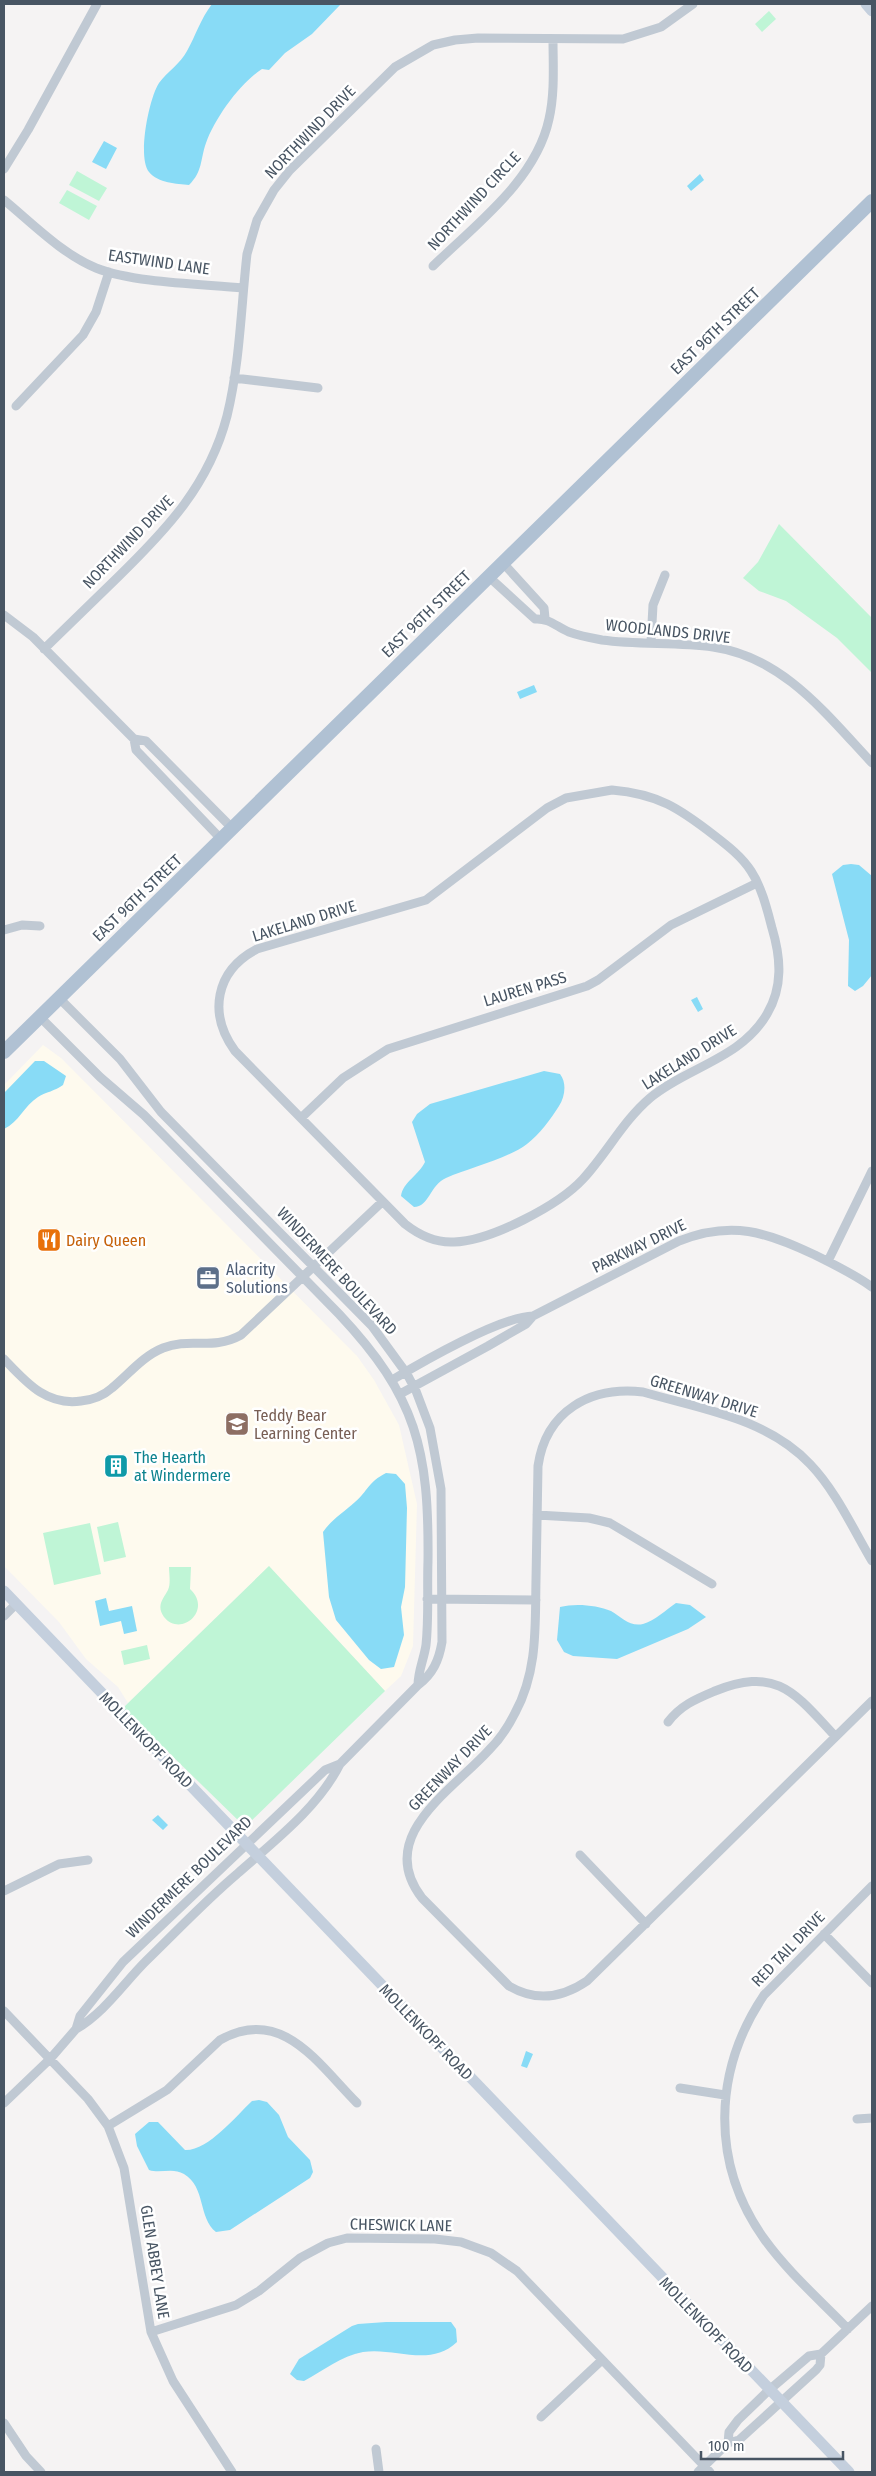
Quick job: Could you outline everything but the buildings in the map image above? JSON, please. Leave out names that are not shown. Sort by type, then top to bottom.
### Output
[{"type":"main road","name":"EAST 96TH STREET","points":[[4,1052],[872,201]]},
{"type":"street","points":[[4,169],[28,130],[97,4]]},
{"type":"street","name":"NORTHWIND DRIVE","points":[[44,649],[158,537],[186,504],[204,474],[219,442],[234,378],[247,254],[257,220],[274,190],[290,170],[395,67],[434,45],[455,40],[605,40],[632,37],[661,26],[693,4]]},
{"type":"street","points":[[866,4],[872,10]]},
{"type":"street","name":"NORTHWIND CIRCLE","points":[[433,266],[515,185],[534,159],[549,118],[553,39]]},
{"type":"street","name":"EASTWIND LANE","points":[[4,200],[77,258],[109,272],[131,277],[243,288]]},
{"type":"street","points":[[16,406],[83,335],[96,312],[109,272]]},
{"type":"street","points":[[234,378],[318,388]]},
{"type":"street","points":[[503,563],[544,608],[544,618]]},
{"type":"street","points":[[651,642],[653,605],[665,576]]},
{"type":"street","name":"WOODLANDS DRIVE","points":[[489,577],[534,619],[544,618],[582,636],[617,641],[651,642],[729,650],[770,666],[808,695],[872,762]]},
{"type":"street","points":[[4,615],[26,631],[134,739],[136,750],[221,839]]},
{"type":"street","points":[[134,739],[146,741],[232,828]]},
{"type":"street","name":"LAKELAND DRIVE","points":[[612,790],[654,797],[681,810],[732,850],[750,870],[757,883],[767,910],[779,958],[778,988],[767,1015],[747,1040],[733,1050],[674,1082],[644,1103],[574,1188],[541,1210],[491,1234],[471,1241],[441,1241],[418,1233],[404,1224],[235,1051],[220,1024],[218,1005],[229,973],[240,960],[257,949],[412,906],[426,900],[547,808],[566,798],[591,792],[612,790]]},
{"type":"street","name":"LAUREN PASS","points":[[301,1118],[343,1078],[388,1049],[587,986],[598,980],[671,925],[757,883]]},
{"type":"street","points":[[4,930],[22,925],[40,926]]},
{"type":"street","name":"WINDERMERE BOULEVARD","points":[[4,2103],[50,2059],[76,2029],[90,2021],[138,1969],[258,1856],[317,1797],[334,1776],[340,1764],[418,1685],[429,1677],[439,1656],[442,1600],[441,1489],[430,1428],[405,1372],[381,1337],[315,1267],[161,1112],[120,1059],[59,998]]},
{"type":"street","name":"WINDERMERE BOULEVARD","points":[[40,1017],[100,1077],[144,1115],[360,1336],[400,1394],[419,1444],[428,1491],[426,1646],[418,1672],[418,1685]]},
{"type":"street","points":[[828,1262],[872,1171]]},
{"type":"street","points":[[4,1359],[27,1383],[51,1399],[71,1402],[94,1398],[111,1390],[147,1356],[165,1347],[183,1344],[218,1344],[242,1335],[382,1202]]},
{"type":"street","name":"PARKWAY DRIVE","points":[[400,1394],[526,1324],[533,1316],[679,1241],[703,1232],[742,1230],[767,1234],[828,1262],[872,1286]]},
{"type":"street","name":"PARKWAY DRIVE","points":[[392,1380],[476,1335],[521,1316],[533,1316]]},
{"type":"street","name":"GREENWAY DRIVE","points":[[872,1561],[818,1474],[799,1454],[770,1433],[740,1420],[643,1392],[613,1391],[593,1396],[576,1404],[555,1424],[540,1451],[533,1663],[522,1700],[504,1733],[494,1745],[431,1806],[416,1826],[409,1846],[408,1858],[413,1882],[422,1898],[502,1981],[518,1991],[538,1996],[559,1995],[576,1989],[587,1981],[646,1924],[872,1700]]},
{"type":"street","points":[[537,1515],[589,1518],[610,1523],[712,1584]]},
{"type":"street","name":"MOLLENKOPF ROAD","points":[[4,1591],[768,2391],[849,2472]]},
{"type":"street","points":[[427,1599],[536,1600]]},
{"type":"street","points":[[4,1616],[16,1604]]},
{"type":"street","points":[[668,1722],[689,1702],[736,1683],[752,1680],[774,1683],[786,1689],[835,1736]]},
{"type":"street","name":"WINDERMERE BOULEVARD","points":[[76,2029],[80,2016],[123,1962],[246,1843],[325,1770],[340,1764]]},
{"type":"street","points":[[580,1855],[646,1924]]},
{"type":"street","points":[[4,1891],[59,1864],[88,1860]]},
{"type":"street","name":"RED TAIL DRIVE","points":[[848,2329],[773,2251],[746,2211],[730,2167],[724,2121],[726,2095],[734,2051],[752,2013],[774,1984],[872,1886]]},
{"type":"street","points":[[824,1934],[872,1983]]},
{"type":"street","name":"GLEN ABBEY LANE","points":[[4,2011],[92,2104],[108,2126],[124,2168],[151,2332],[173,2381],[232,2472]]},
{"type":"street","points":[[108,2126],[167,2090],[220,2040],[232,2034],[257,2029],[276,2032],[298,2043],[357,2104]]},
{"type":"street","points":[[680,2088],[726,2095]]},
{"type":"street","points":[[857,2119],[872,2118]]},
{"type":"street","name":"CHESWICK LANE","points":[[151,2332],[236,2305],[259,2291],[300,2258],[328,2243],[347,2238],[368,2236],[434,2239],[476,2247],[517,2271],[704,2470]]},
{"type":"street","points":[[728,2443],[729,2432],[738,2420],[768,2391],[809,2356],[821,2354],[872,2306]]},
{"type":"street","points":[[704,2470],[728,2443],[739,2440],[820,2365],[821,2354]]},
{"type":"street","points":[[541,2418],[602,2360]]},
{"type":"street","points":[[4,2423],[22,2450],[42,2472]]},
{"type":"street","points":[[376,2450],[379,2472]]},
{"type":"shaded area","points":[[43,1045],[61,1058],[357,1356],[374,1380],[399,1425],[417,1504],[413,1646],[401,1676],[385,1691],[269,1566],[128,1703],[118,1687],[86,1659],[59,1622],[4,1566],[4,1085]]},
{"type":"green space","points":[[769,11],[776,19],[762,32],[755,24]]},
{"type":"green space","points":[[77,171],[107,188],[99,201],[69,185]]},
{"type":"green space","points":[[67,190],[97,206],[89,220],[59,203]]},
{"type":"green space","points":[[779,524],[872,618],[872,673],[837,638],[786,601],[759,591],[743,578],[758,562]]},
{"type":"green space","points":[[118,1522],[126,1557],[104,1562],[97,1527]]},
{"type":"green space","points":[[90,1523],[101,1574],[54,1585],[43,1533]]},
{"type":"green space","points":[[269,1566],[385,1691],[245,1827],[123,1708]]},
{"type":"green space","points":[[169,1567],[191,1567],[190,1589],[196,1597],[198,1605],[192,1619],[186,1623],[171,1623],[162,1613],[160,1606],[170,1582]]},
{"type":"green space","points":[[147,1645],[150,1659],[124,1665],[121,1651]]},
{"type":"water","points":[[212,4],[341,4],[312,34],[285,53],[269,70],[262,69],[254,75],[237,92],[215,123],[206,143],[197,175],[189,185],[157,179],[149,172],[144,154],[148,114],[155,91],[159,83],[184,55]]},
{"type":"water","points":[[104,141],[117,148],[106,169],[92,162]]},
{"type":"water","points":[[700,174],[704,180],[691,191],[687,186]]},
{"type":"water","points":[[534,685],[537,692],[520,699],[517,692]]},
{"type":"water","points":[[843,865],[859,865],[872,876],[872,975],[863,986],[855,991],[848,986],[849,940],[832,874]]},
{"type":"water","points":[[697,997],[703,1009],[698,1012],[691,1000]]},
{"type":"water","points":[[35,1061],[44,1061],[66,1076],[63,1085],[38,1097],[14,1122],[4,1129],[4,1093]]},
{"type":"water","points":[[544,1071],[560,1074],[564,1082],[564,1094],[552,1116],[532,1140],[509,1154],[446,1178],[436,1185],[426,1200],[419,1206],[414,1207],[401,1196],[402,1191],[425,1162],[412,1122],[417,1114],[430,1104]]},
{"type":"water","points":[[386,1473],[396,1474],[405,1484],[407,1508],[405,1587],[401,1607],[404,1635],[394,1667],[381,1669],[369,1660],[336,1620],[329,1597],[323,1532],[375,1480]]},
{"type":"water","points":[[106,1598],[109,1611],[132,1606],[137,1631],[124,1634],[121,1621],[100,1626],[95,1601]]},
{"type":"water","points":[[676,1603],[690,1605],[706,1617],[688,1629],[617,1659],[573,1656],[564,1652],[557,1640],[560,1607],[586,1605],[599,1607],[611,1611],[630,1623],[638,1625],[660,1615]]},
{"type":"water","points":[[158,1815],[168,1825],[163,1830],[152,1820]]},
{"type":"water","points":[[526,2051],[533,2054],[527,2068],[521,2066]]},
{"type":"water","points":[[252,2101],[267,2102],[279,2115],[288,2137],[310,2160],[313,2172],[310,2178],[230,2230],[216,2232],[210,2226],[199,2194],[191,2180],[180,2172],[149,2170],[137,2146],[135,2134],[149,2122],[158,2122],[185,2150],[194,2149],[221,2132]]},
{"type":"water","points":[[386,2322],[451,2322],[456,2329],[457,2342],[447,2350],[435,2354],[412,2355],[375,2351],[355,2354],[340,2360],[304,2381],[297,2380],[290,2374],[299,2359],[352,2326]]},
{"type":"place","name":"Dairy Queen","points":[[49,1240]]},
{"type":"place","name":"Alacrity Solutions","points":[[208,1278]]},
{"type":"place","name":"Teddy Bear Learning Center","points":[[237,1424]]},
{"type":"place","name":"The Hearth at Windermere","points":[[116,1466]]}]
